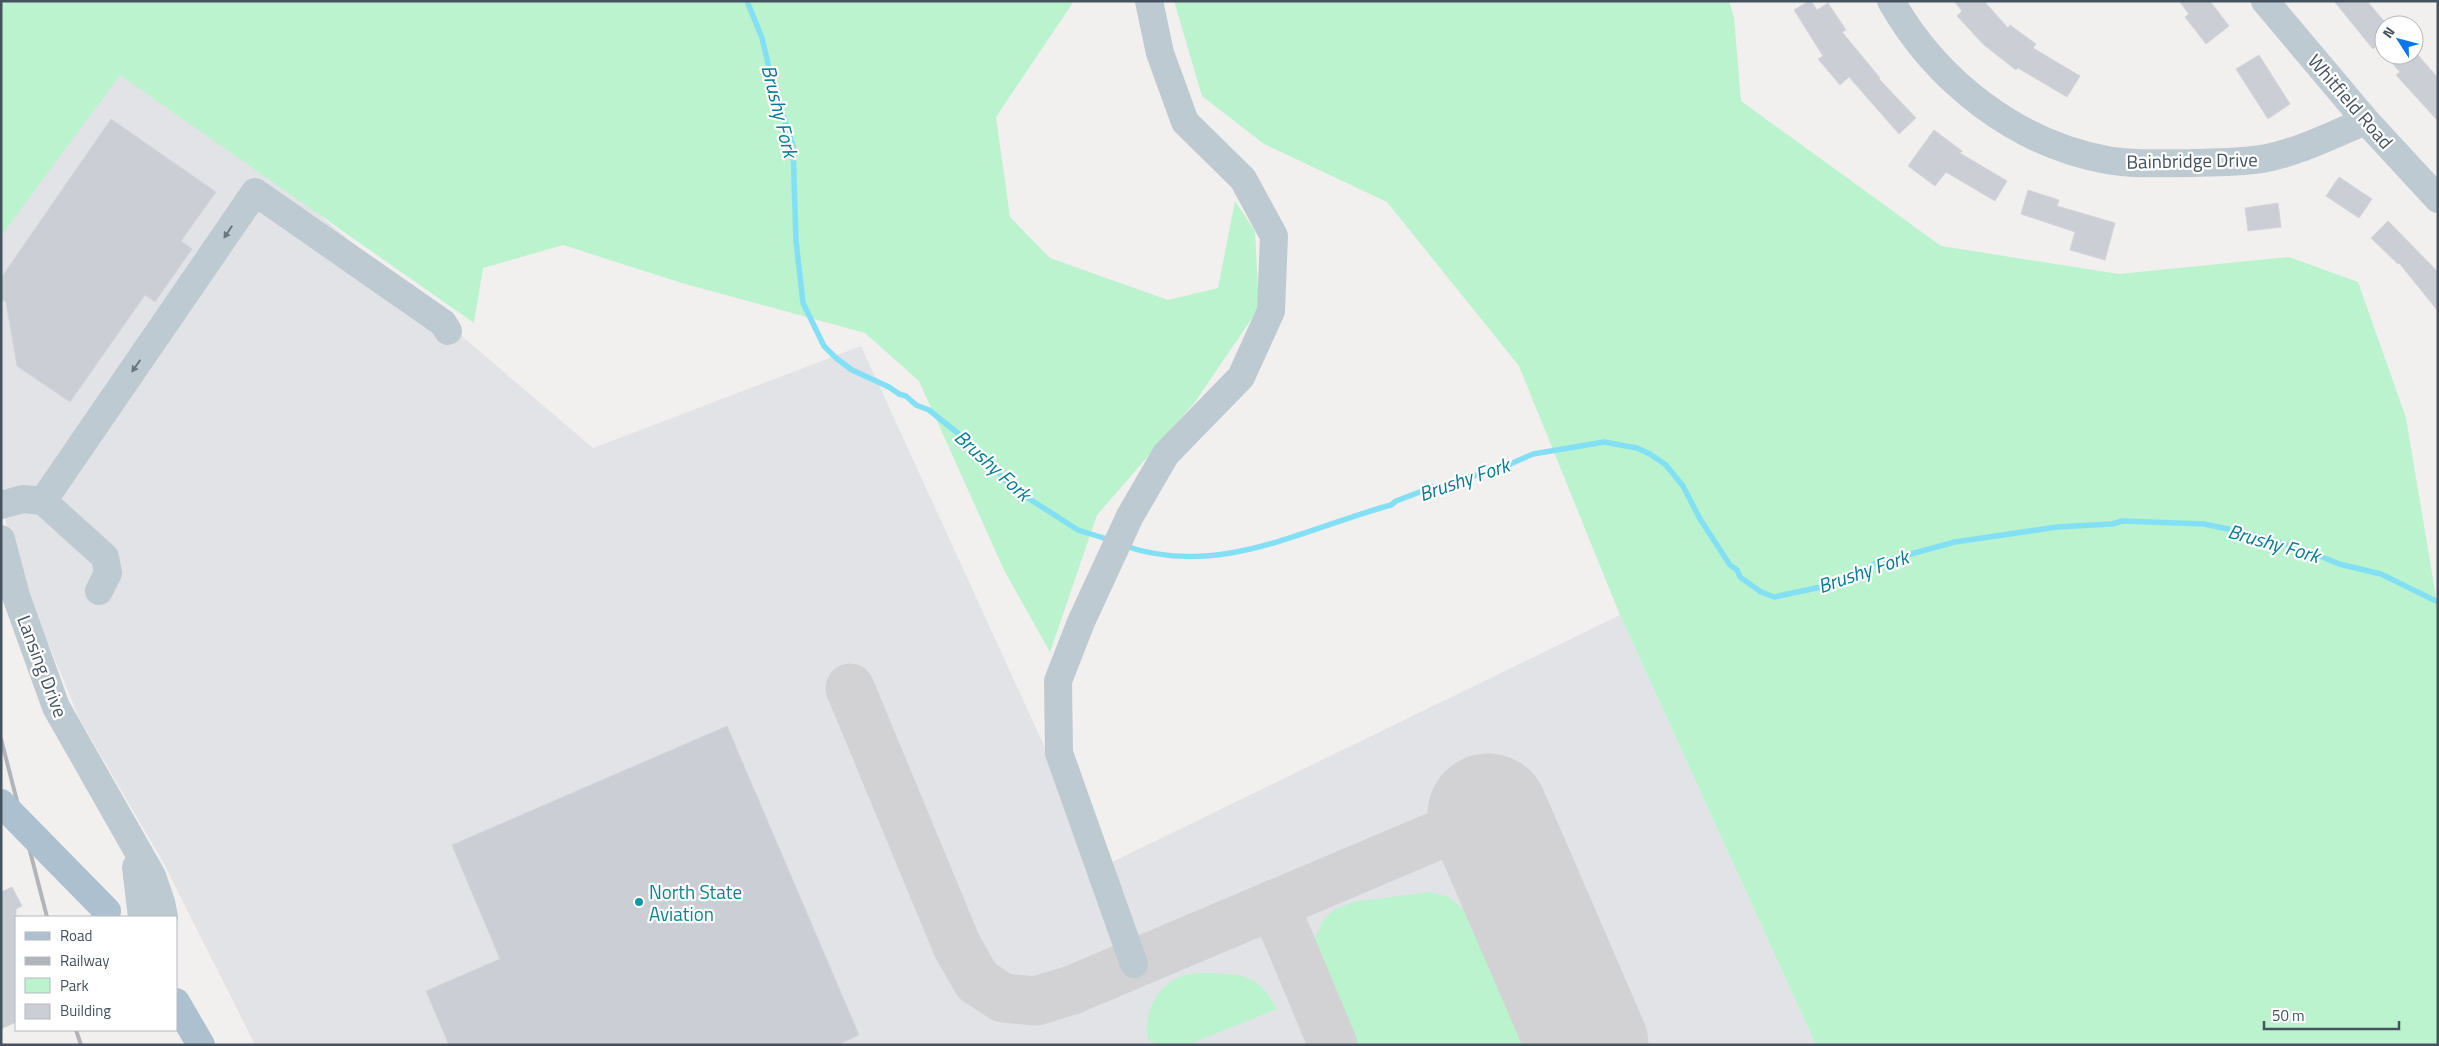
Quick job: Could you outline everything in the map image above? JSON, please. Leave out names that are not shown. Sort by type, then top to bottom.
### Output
[{"type":"main road","points":[[1,803],[110,914]]},
{"type":"main road","points":[[178,1005],[202,1045]]},
{"type":"street","points":[[1134,964],[1059,753],[1058,681],[1082,622],[1130,516],[1166,454],[1241,376],[1271,311],[1274,236],[1243,179],[1185,122],[1160,53],[1149,1]]},
{"type":"street","name":"Bainbridge Drive","points":[[1891,1],[1922,47],[1951,78],[1982,105],[2009,123],[2046,143],[2078,154],[2109,161],[2150,164],[2242,161],[2267,158],[2298,149],[2366,121]]},
{"type":"street","name":"Whitfield Road","points":[[2265,1],[2366,121],[2438,199]]},
{"type":"street","points":[[43,500],[255,192],[443,323],[448,331]]},
{"type":"street","points":[[1,506],[23,499],[43,500],[105,557],[108,573],[99,591]]},
{"type":"street","name":"Lansing Drive","points":[[1,539],[16,596],[56,707],[152,876],[162,902],[164,916]]},
{"type":"street","name":"Lansing Drive","points":[[131,839],[140,883],[142,916]]},
{"type":"shaded area","points":[[120,45],[593,448],[861,346],[1100,868],[1620,615],[1816,1045],[255,1045],[163,862],[79,718],[14,559],[1,501],[1,212]]},
{"type":"green space","points":[[1,1],[1074,1],[996,117],[1010,217],[1050,258],[1168,300],[1218,288],[1235,201],[1255,231],[1259,308],[1195,402],[1097,515],[1050,652],[1004,570],[919,381],[865,333],[682,283],[563,245],[483,268],[474,323],[120,75],[1,236]]},
{"type":"green space","points":[[1174,1],[1729,1],[1734,17],[1741,101],[1941,246],[2119,274],[2289,257],[2358,282],[2406,418],[2438,609],[2438,1045],[1816,1045],[1620,615],[1519,366],[1387,202],[1264,144],[1202,96]]},
{"type":"green space","points":[[1430,892],[1449,897],[1468,914],[1524,1045],[1347,1045],[1321,985],[1314,941],[1323,920],[1334,910],[1353,902]]},
{"type":"green space","points":[[1208,973],[1241,976],[1257,983],[1264,989],[1277,1009],[1187,1045],[1160,1045],[1148,1040],[1147,1030],[1150,1010],[1160,992],[1175,979],[1185,975]]},
{"type":"building","points":[[1809,1],[1817,10],[1828,3],[1846,30],[1842,32],[1879,79],[1916,118],[1899,134],[1849,77],[1840,85],[1818,59],[1823,56],[1794,10]]},
{"type":"building","points":[[1954,1],[1984,1],[2008,28],[2010,25],[2036,44],[2033,48],[2080,76],[2067,97],[2018,68],[2016,70],[1984,45],[1957,16],[1962,11]]},
{"type":"building","points":[[2179,1],[2210,1],[2229,26],[2206,44],[2185,17],[2189,14]]},
{"type":"building","points":[[2334,1],[2367,1],[2379,15],[2374,15],[2373,49]]},
{"type":"building","points":[[2259,55],[2290,104],[2268,119],[2236,69]]},
{"type":"building","points":[[2424,62],[2438,78],[2438,121],[2396,75],[2400,72],[2394,65],[2424,65]]},
{"type":"building","points":[[111,119],[216,192],[181,241],[192,249],[155,302],[145,295],[70,402],[17,366],[6,302],[1,299],[1,278]]},
{"type":"building","points":[[1934,130],[1962,151],[1960,153],[2007,181],[1995,201],[1946,172],[1935,186],[1908,166]]},
{"type":"building","points":[[2339,177],[2372,199],[2359,218],[2326,196]]},
{"type":"building","points":[[2028,190],[2059,200],[2057,206],[2115,223],[2105,260],[2070,250],[2075,232],[2021,214]]},
{"type":"building","points":[[2278,203],[2281,227],[2248,231],[2245,208]]},
{"type":"building","points":[[2388,221],[2438,272],[2438,311],[2399,263],[2371,238]]},
{"type":"building","name":"North State Aviation","points":[[727,726],[859,1035],[837,1045],[449,1045],[426,991],[500,959],[452,845]]},
{"type":"building","points":[[12,887],[22,906],[16,909],[15,916],[15,1022],[1,1029],[1,892]]},
{"type":"waterway","name":"Brushy Fork","points":[[747,1],[762,38],[772,80],[793,146],[796,241],[803,303],[824,346],[852,370],[889,387],[899,394],[906,396],[916,405],[929,410],[965,439],[982,459],[998,471],[1002,478],[1017,491],[1078,530],[1110,540]]},
{"type":"waterway","name":"Brushy Fork","points":[[1125,546],[1160,554],[1194,556],[1227,553],[1260,546],[1391,505],[1396,501],[1433,487],[1442,487],[1457,480],[1497,470],[1533,454],[1604,442],[1637,448],[1666,465],[1683,486],[1700,519],[1730,565],[1737,570],[1740,577],[1761,592],[1774,597],[1821,587],[1856,575],[1874,564],[1955,542],[2057,527],[2112,524],[2122,521],[2204,524],[2247,533],[2308,551],[2339,564],[2381,574],[2438,602]]},
{"type":"taxiway","points":[[850,688],[957,946],[977,981],[1003,998],[1036,1001],[1072,990],[1488,814]]},
{"type":"taxiway","points":[[1274,904],[1333,1045]]},
{"type":"runway","points":[[1488,814],[1588,1045]]},
{"type":"railway","points":[[1,739],[47,916]]},
{"type":"railway","points":[[76,1031],[81,1045]]},
{"type":"place","name":"North State Aviation","points":[[639,902]]}]
